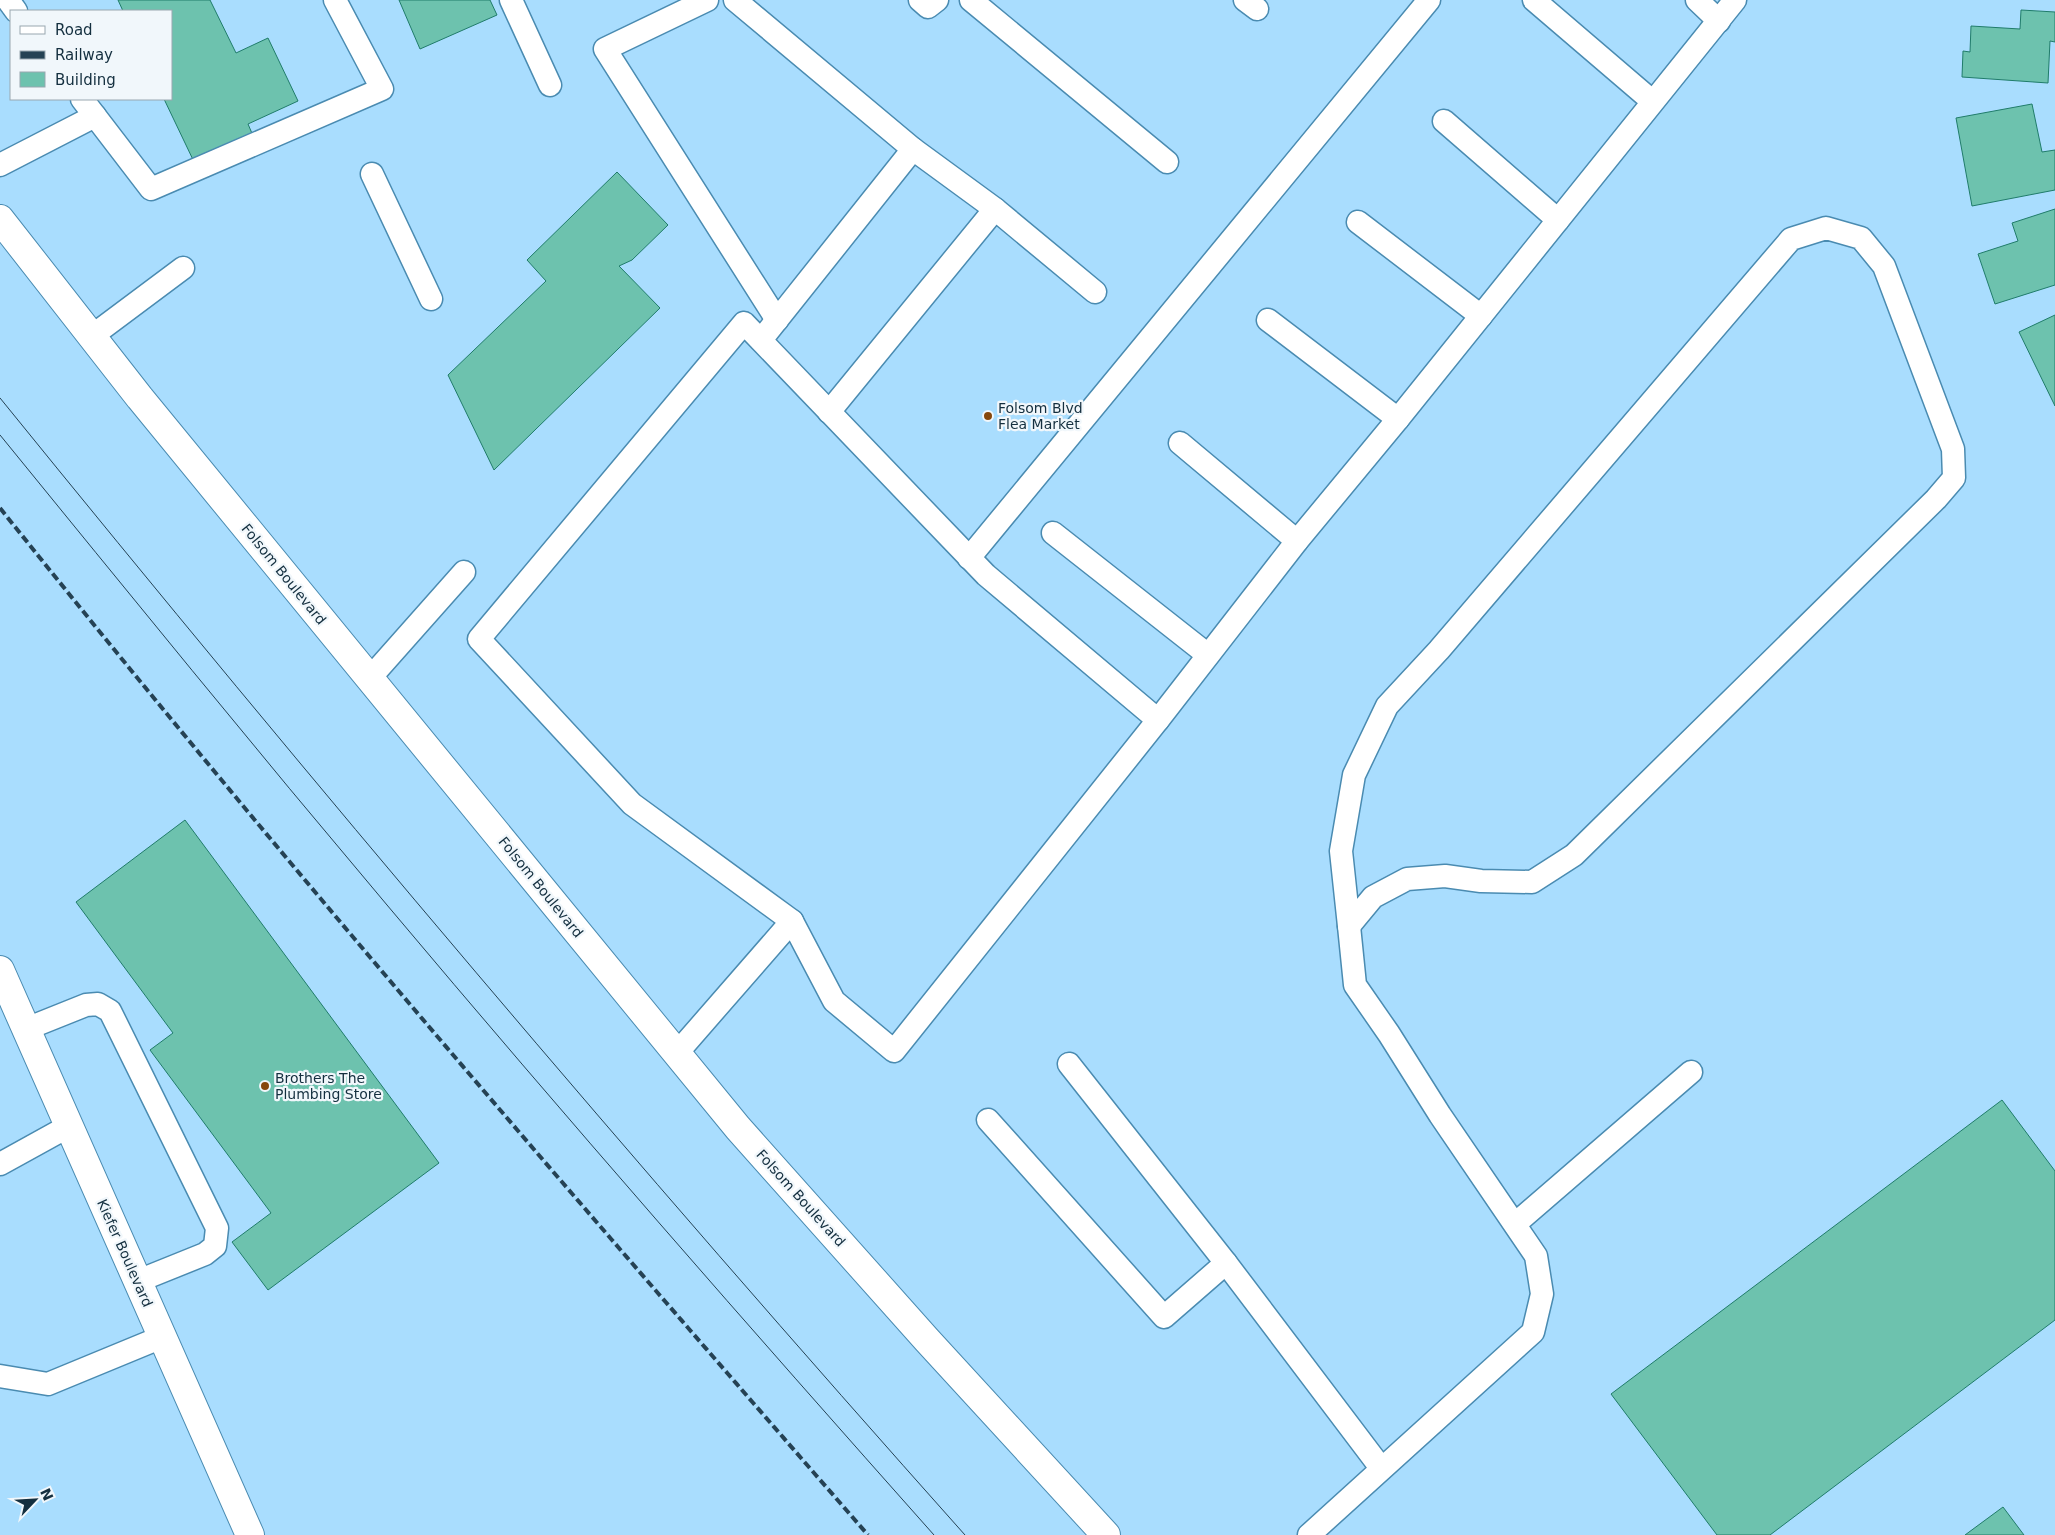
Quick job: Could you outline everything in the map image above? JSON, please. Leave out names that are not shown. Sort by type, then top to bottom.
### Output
[{"type":"main road","name":"Folsom Boulevard","points":[[0,218],[140,398],[751,1142],[927,1340],[1106,1535]]},
{"type":"main road","name":"Kiefer Boulevard","points":[[0,970],[250,1535]]},
{"type":"lane","points":[[0,165],[88,107],[151,189],[382,89],[335,0]]},
{"type":"lane","points":[[511,0],[550,85]]},
{"type":"lane","points":[[707,0],[605,49],[777,320]]},
{"type":"lane","points":[[735,0],[913,149],[995,209],[1095,292]]},
{"type":"lane","points":[[920,0],[928,7],[937,0]]},
{"type":"lane","points":[[971,0],[1167,162]]},
{"type":"lane","points":[[969,558],[1429,0]]},
{"type":"lane","points":[[1534,0],[1652,101]]},
{"type":"lane","points":[[1697,0],[1719,21]]},
{"type":"lane","points":[[1158,720],[986,575],[744,322],[479,639],[632,804],[792,920],[834,1001],[894,1052],[1158,720],[1297,541],[1398,419],[1735,0]]},
{"type":"lane","points":[[1444,121],[1558,220]]},
{"type":"lane","points":[[761,340],[913,149]]},
{"type":"lane","points":[[372,174],[431,299]]},
{"type":"lane","points":[[829,412],[995,209]]},
{"type":"lane","points":[[1358,222],[1481,316]]},
{"type":"lane","points":[[1309,1535],[1533,1332],[1542,1294],[1536,1256],[1440,1115],[1389,1034],[1355,985],[1341,850],[1354,775],[1387,706],[1445,642],[1791,239],[1826,228],[1861,238],[1884,266],[1953,449],[1954,478],[1936,499],[1574,855],[1532,882],[1481,881],[1445,876],[1407,879],[1373,897],[1349,926]]},
{"type":"lane","points":[[92,336],[183,268]]},
{"type":"lane","points":[[1268,320],[1398,419]]},
{"type":"lane","points":[[1180,444],[1297,541]]},
{"type":"lane","points":[[1053,533],[1208,655]]},
{"type":"lane","points":[[370,678],[464,572]]},
{"type":"lane","points":[[677,1053],[792,920]]},
{"type":"lane","points":[[26,1029],[86,1005],[98,1004],[110,1011],[217,1228],[215,1246],[205,1254],[138,1281]]},
{"type":"lane","points":[[1069,1064],[1226,1263],[1381,1468]]},
{"type":"lane","points":[[1515,1224],[1691,1072]]},
{"type":"lane","points":[[988,1120],[1164,1317],[1226,1263]]},
{"type":"lane","points":[[0,1164],[69,1126]]},
{"type":"lane","points":[[0,1376],[48,1384],[162,1337]]},
{"type":"building","points":[[118,0],[210,0],[236,53],[268,38],[298,101],[248,124],[254,138],[196,166],[164,100],[172,100],[172,10],[123,10]]},
{"type":"building","points":[[399,0],[490,0],[497,15],[420,49]]},
{"type":"building","points":[[2021,10],[2055,12],[2055,42],[2050,41],[2048,83],[1962,77],[1963,51],[1970,52],[1971,26],[2020,29]]},
{"type":"building","points":[[2032,104],[2042,152],[2055,150],[2055,190],[1972,206],[1956,118]]},
{"type":"building","points":[[617,172],[668,225],[632,260],[619,266],[660,308],[494,470],[448,375],[546,281],[527,260]]},
{"type":"building","points":[[2055,209],[2055,285],[1995,304],[1978,254],[2018,241],[2012,223]]},
{"type":"building","points":[[2055,315],[2055,406],[2019,332]]},
{"type":"building","points":[[185,820],[439,1163],[268,1290],[232,1242],[271,1213],[150,1050],[173,1033],[76,902]]},
{"type":"building","points":[[2002,1100],[2055,1171],[2055,1320],[1770,1535],[1717,1535],[1611,1394]]},
{"type":"building","points":[[2003,1507],[2024,1535],[1965,1535]]},
{"type":"tram line","points":[[0,398],[236,686],[476,972],[719,1255],[965,1535]]},
{"type":"tram line","points":[[0,435],[241,730],[454,985],[658,1222],[934,1535]]},
{"type":"railway","points":[[0,508],[212,769],[320,898],[538,1154],[868,1535]]},
{"type":"place","name":"Folsom Blvd Flea Market","points":[[988,416]]},
{"type":"place","name":"Brothers The Plumbing Store","points":[[265,1086]]}]
